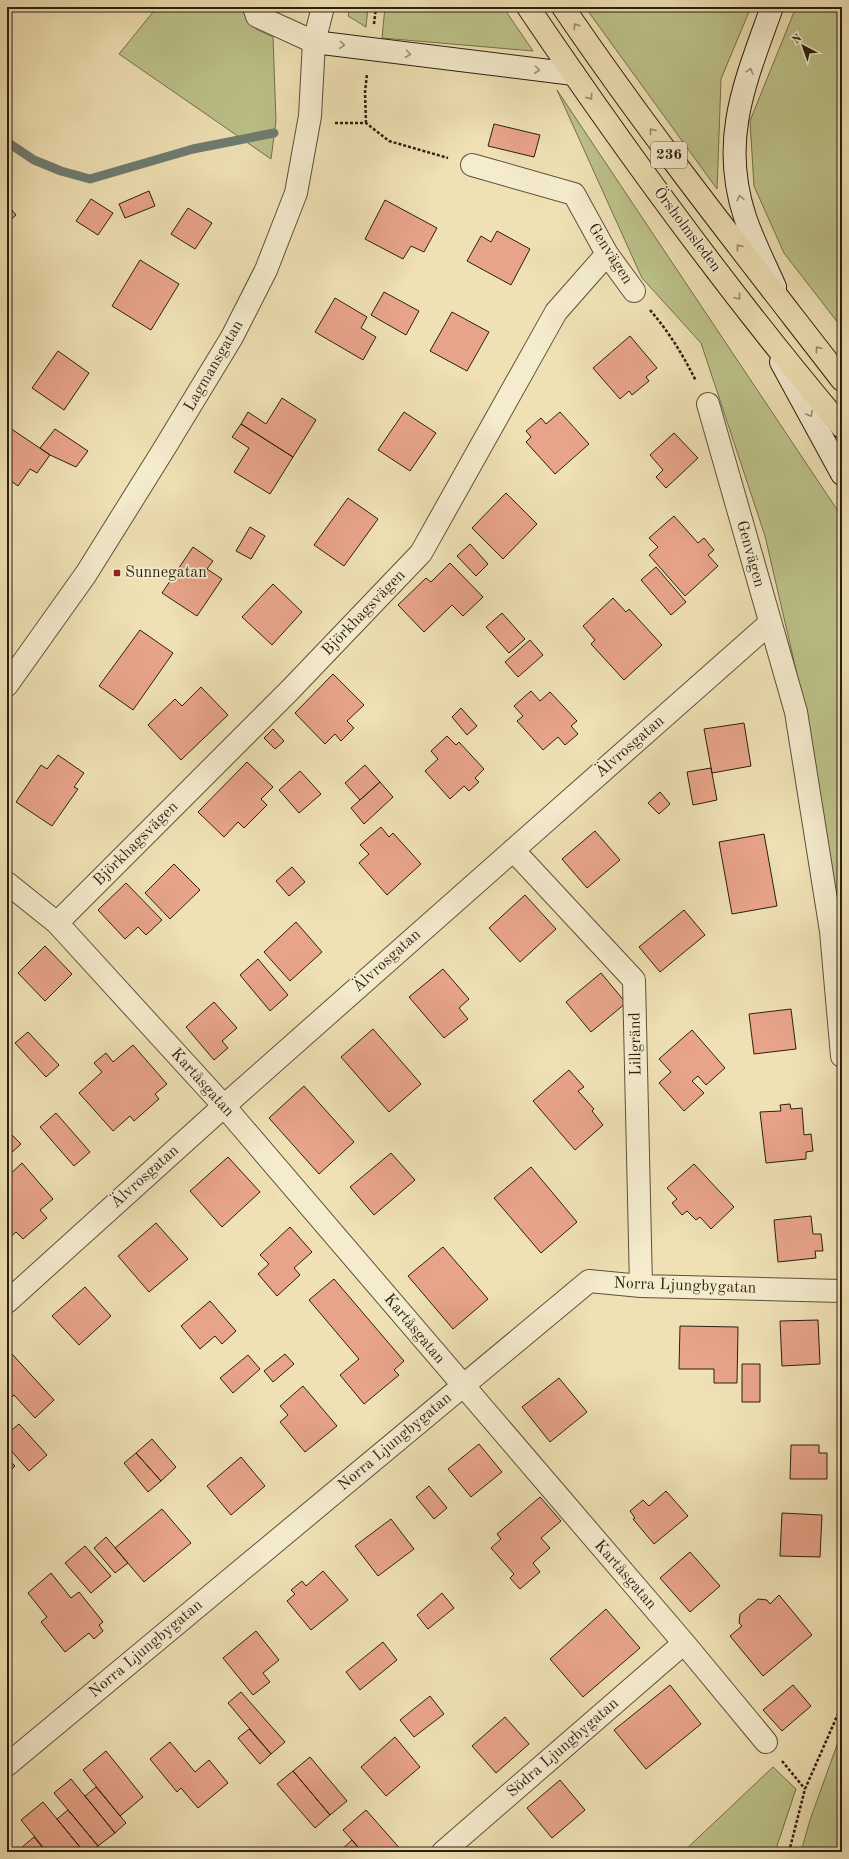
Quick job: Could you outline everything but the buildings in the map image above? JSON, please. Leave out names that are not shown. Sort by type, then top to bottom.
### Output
[{"type":"main road","name":"Örsholmsleden","points":[[528,7],[638,166],[764,331],[842,427]]},
{"type":"main road","name":"Örsholmsleden","points":[[563,7],[593,52],[703,200],[842,380]]},
{"type":"street","points":[[254,7],[257,16],[314,42],[574,74]]},
{"type":"street","name":"Lagmansgatan","points":[[7,685],[86,574],[232,337],[266,270],[296,193],[310,116],[314,42],[323,7]]},
{"type":"street","points":[[772,7],[741,99],[736,118],[734,147],[736,182],[745,217],[780,299]]},
{"type":"street","name":"Genvägen","points":[[472,165],[574,194],[606,254],[634,291]]},
{"type":"street","name":"Björkhagsvägen","points":[[57,923],[290,690],[421,554],[556,312],[606,254]]},
{"type":"street","points":[[764,331],[842,474]]},
{"type":"street","name":"Genvägen","points":[[708,404],[796,712],[831,931],[842,1056]]},
{"type":"street","name":"Älvrosgatan","points":[[7,1302],[224,1106],[770,623]]},
{"type":"street","name":"Lillgränd","points":[[513,850],[634,980],[640,1286]]},
{"type":"street","name":"Kartåsgatan","points":[[7,883],[57,923],[224,1106],[684,1643],[766,1742]]},
{"type":"street","name":"Norra Ljungbygatan","points":[[7,1765],[589,1281],[640,1286],[842,1291]]},
{"type":"street","name":"Södra Ljungbygatan","points":[[443,1852],[684,1643]]},
{"type":"path","points":[[366,124],[389,141],[472,165]]},
{"type":"path","name":"Genvägen","points":[[634,291],[664,326],[686,360],[708,404]]},
{"type":"path","points":[[789,1852],[805,1789],[842,1705]]},
{"type":"path","points":[[766,1742],[805,1789]]},
{"type":"green space","points":[[157,7],[240,7],[256,29],[273,37],[276,121],[271,159],[119,54]]},
{"type":"green space","points":[[350,7],[368,7],[366,27],[348,16]]},
{"type":"green space","points":[[385,7],[503,7],[533,51],[382,38]]},
{"type":"green space","points":[[585,7],[751,7],[721,79],[717,189]]},
{"type":"green space","points":[[796,7],[842,7],[842,328],[784,253],[754,186],[750,121]]},
{"type":"green space","points":[[557,90],[842,517],[842,946],[809,726],[765,536],[701,343],[642,278]]},
{"type":"green space","points":[[842,1731],[842,1852],[801,1852],[810,1820]]},
{"type":"green space","points":[[773,1767],[796,1789],[775,1852],[683,1852]]},
{"type":"waterway","points":[[7,142],[34,160],[61,171],[90,179],[193,149],[274,133]]},
{"type":"place","name":"Sunnegatan","points":[[117,573]]}]
